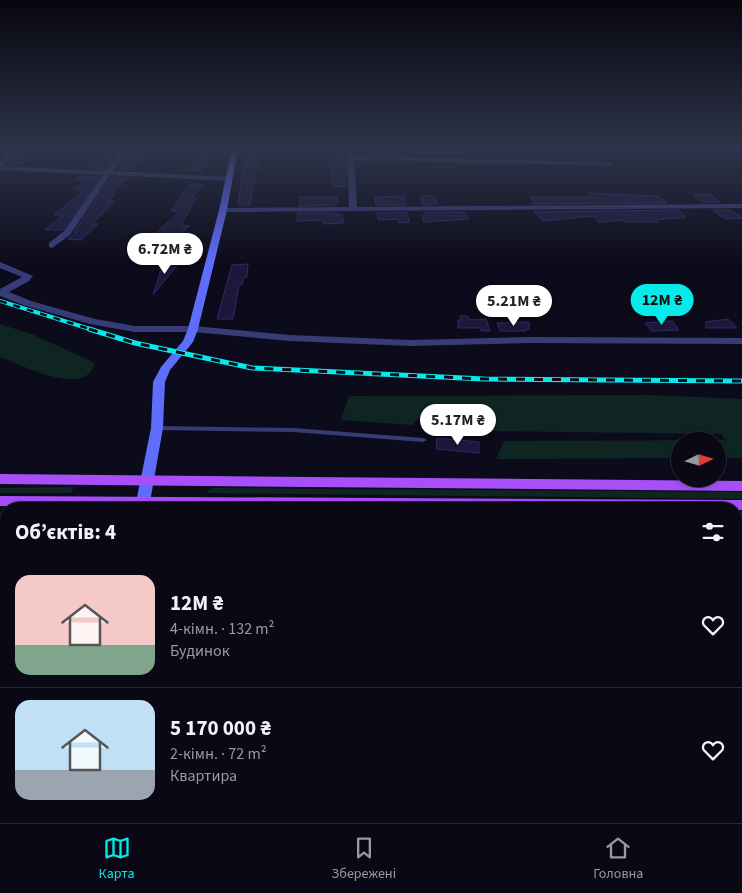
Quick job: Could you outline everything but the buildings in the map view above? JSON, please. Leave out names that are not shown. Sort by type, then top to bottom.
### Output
[{"type":"main road","points":[[0,479],[742,486]]},
{"type":"main road","points":[[0,501],[143,502]]},
{"type":"street","points":[[52,245],[68,232],[99,187]]},
{"type":"street","points":[[143,502],[156,428],[159,382],[165,369],[188,342],[193,329],[223,210],[227,187]]},
{"type":"street","points":[[352,187],[353,209]]},
{"type":"street","points":[[223,210],[742,206]]},
{"type":"street","points":[[0,265],[28,276],[26,279],[0,293]]},
{"type":"street","points":[[0,293],[27,303],[119,328],[193,329],[290,338],[411,343],[530,340],[742,341]]},
{"type":"lane","points":[[156,428],[293,430],[423,440]]},
{"type":"green space","points":[[0,324],[34,335],[95,363],[89,373],[79,378],[67,379],[37,372],[0,357]]},
{"type":"green space","points":[[647,395],[742,399],[742,458],[726,458],[726,432],[671,433],[479,431],[472,419],[420,417],[412,425],[341,420],[349,396]]},
{"type":"green space","points":[[671,440],[671,458],[496,459],[504,441]]},
{"type":"green space","points":[[74,487],[71,493],[0,493],[0,488]]},
{"type":"green space","points":[[212,488],[742,492],[742,499],[208,493],[207,491]]},
{"type":"railway","points":[[0,301],[93,330]]},
{"type":"railway","points":[[89,329],[135,343],[252,368],[484,379],[742,381]]}]
